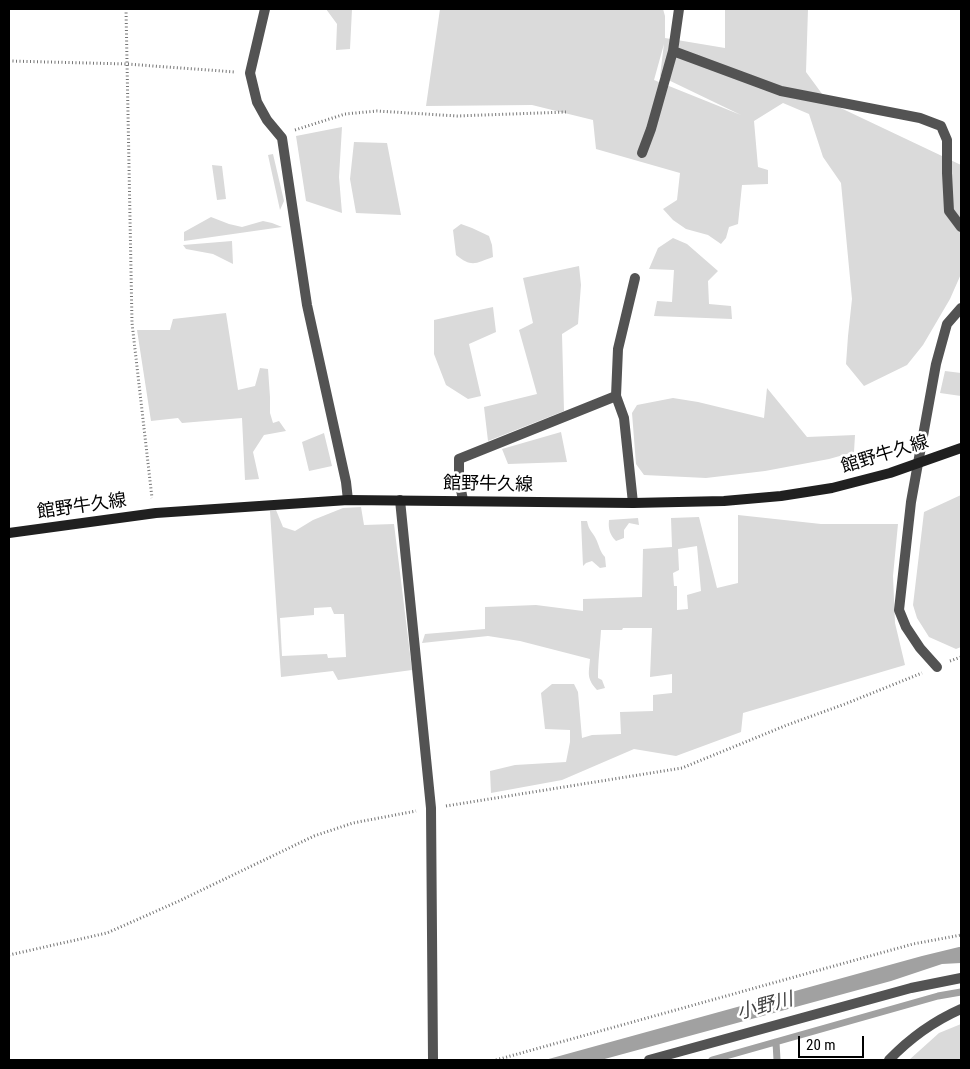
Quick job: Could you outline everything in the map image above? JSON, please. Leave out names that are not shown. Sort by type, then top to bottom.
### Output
[{"type":"main road","name":"館野牛久線","points":[[9,533],[156,513],[348,500],[633,503],[724,501],[781,496],[832,488],[890,473],[961,448]]},
{"type":"street","points":[[265,9],[250,73],[257,102],[267,120],[281,138],[307,304],[345,475],[348,500]]},
{"type":"street","points":[[642,153],[651,129],[672,51],[679,9]]},
{"type":"street","points":[[672,51],[781,91],[920,118],[941,126],[947,140],[950,211],[961,227]]},
{"type":"street","points":[[633,503],[624,418],[616,396],[618,349],[635,278]]},
{"type":"street","points":[[937,667],[920,648],[906,627],[898,610],[911,502],[936,364],[947,324],[961,308]]},
{"type":"street","points":[[463,500],[459,480],[460,459],[616,396]]},
{"type":"street","points":[[400,500],[431,808],[433,1060]]},
{"type":"street","points":[[649,1060],[911,988],[961,978]]},
{"type":"street","points":[[889,1060],[918,1034],[946,1015],[961,1009]]},
{"type":"path","points":[[126,9],[132,323],[152,499],[156,513]]},
{"type":"path","points":[[9,61],[127,64],[250,73]]},
{"type":"path","points":[[281,138],[294,130],[345,114],[377,111],[457,116],[566,112]]},
{"type":"path","points":[[9,955],[107,933],[179,901],[314,836],[353,824],[431,808],[682,768],[961,656]]},
{"type":"path","points":[[496,1060],[913,944],[961,935]]},
{"type":"shaded area","points":[[326,9],[352,9],[350,49],[336,50],[337,24]]},
{"type":"shaded area","points":[[440,9],[663,9],[665,16],[665,38],[725,48],[725,9],[808,9],[806,72],[828,102],[961,165],[961,274],[950,299],[923,345],[907,365],[864,386],[846,364],[852,299],[841,183],[823,157],[809,114],[783,103],[754,121],[758,167],[768,170],[768,184],[742,185],[738,224],[729,227],[726,238],[721,244],[708,235],[686,229],[673,220],[663,209],[677,200],[680,173],[596,149],[593,120],[532,105],[426,106]],"holes":[[[664,44],[660,76],[741,115],[654,80]]]},
{"type":"shaded area","points":[[342,127],[339,177],[342,213],[306,201],[296,136]]},
{"type":"shaded area","points":[[354,142],[387,143],[401,215],[356,213],[350,179]]},
{"type":"shaded area","points":[[273,154],[284,201],[280,210],[268,155]]},
{"type":"shaded area","points":[[212,165],[222,166],[226,199],[217,200]]},
{"type":"shaded area","points":[[211,217],[242,227],[263,221],[282,227],[184,241],[184,232]]},
{"type":"shaded area","points":[[461,224],[489,236],[493,257],[470,263],[456,255],[453,230]]},
{"type":"shaded area","points":[[673,238],[687,244],[718,271],[708,281],[709,304],[731,306],[732,319],[654,316],[657,301],[672,302],[674,270],[649,269],[658,248]]},
{"type":"shaded area","points":[[232,241],[233,264],[213,254],[186,249],[183,245]]},
{"type":"shaded area","points":[[579,266],[581,285],[578,324],[562,334],[564,411],[488,441],[484,407],[537,394],[519,330],[533,323],[523,278]]},
{"type":"shaded area","points":[[493,307],[496,332],[469,344],[481,396],[468,399],[446,385],[434,354],[434,320]]},
{"type":"shaded area","points":[[226,313],[238,390],[255,386],[260,368],[268,369],[270,413],[273,423],[279,421],[286,431],[264,435],[253,452],[259,479],[245,480],[242,418],[182,423],[178,418],[151,421],[137,330],[170,330],[173,319]]},
{"type":"shaded area","points":[[945,371],[961,373],[961,396],[940,393]]},
{"type":"shaded area","points":[[767,388],[807,437],[855,435],[854,452],[829,459],[765,471],[706,478],[644,475],[636,464],[632,413],[637,405],[673,398],[764,418]]},
{"type":"shaded area","points":[[561,432],[567,462],[508,464],[502,449]]},
{"type":"shaded area","points":[[324,433],[332,466],[309,471],[302,442]]},
{"type":"shaded area","points":[[961,495],[961,647],[956,649],[929,637],[917,618],[913,605],[924,512]]},
{"type":"shaded area","points":[[361,507],[364,525],[394,524],[412,670],[338,680],[333,671],[281,677],[270,511],[276,510],[283,527],[295,531],[313,520],[343,508]],"holes":[[[331,607],[334,614],[344,614],[346,657],[328,658],[327,654],[282,656],[280,618],[314,615],[314,608]]]},
{"type":"shaded area","points":[[738,515],[821,524],[898,524],[893,576],[895,623],[905,665],[743,713],[741,732],[676,756],[634,749],[562,780],[491,793],[490,771],[515,765],[566,762],[570,730],[545,729],[541,693],[552,684],[574,684],[578,692],[582,738],[592,735],[621,734],[620,712],[653,711],[653,695],[672,693],[672,674],[650,677],[652,628],[601,630],[598,678],[602,680],[605,688],[597,690],[590,679],[590,659],[520,641],[488,636],[422,643],[425,634],[485,629],[485,607],[536,605],[583,611],[583,599],[642,597],[643,549],[672,547],[671,518],[699,517],[717,588],[738,583]],"holes":[[[697,546],[701,591],[687,595],[688,609],[677,610],[677,586],[674,586],[673,573],[679,570],[678,549]]]},
{"type":"shaded area","points":[[638,518],[639,525],[629,523],[624,530],[624,538],[616,541],[610,532],[609,520]]},
{"type":"shaded area","points":[[581,521],[587,521],[605,557],[606,567],[600,568],[592,561],[583,566]]},
{"type":"shaded area","points":[[961,1024],[961,1060],[909,1060],[939,1033]]},
{"type":"water","name":"小野川","points":[[961,947],[961,963],[942,964],[891,981],[601,1060],[545,1060],[922,956]]},
{"type":"waterway","points":[[712,1060],[938,996],[961,992]]},
{"type":"waterway","points":[[776,1042],[777,1060]]}]
